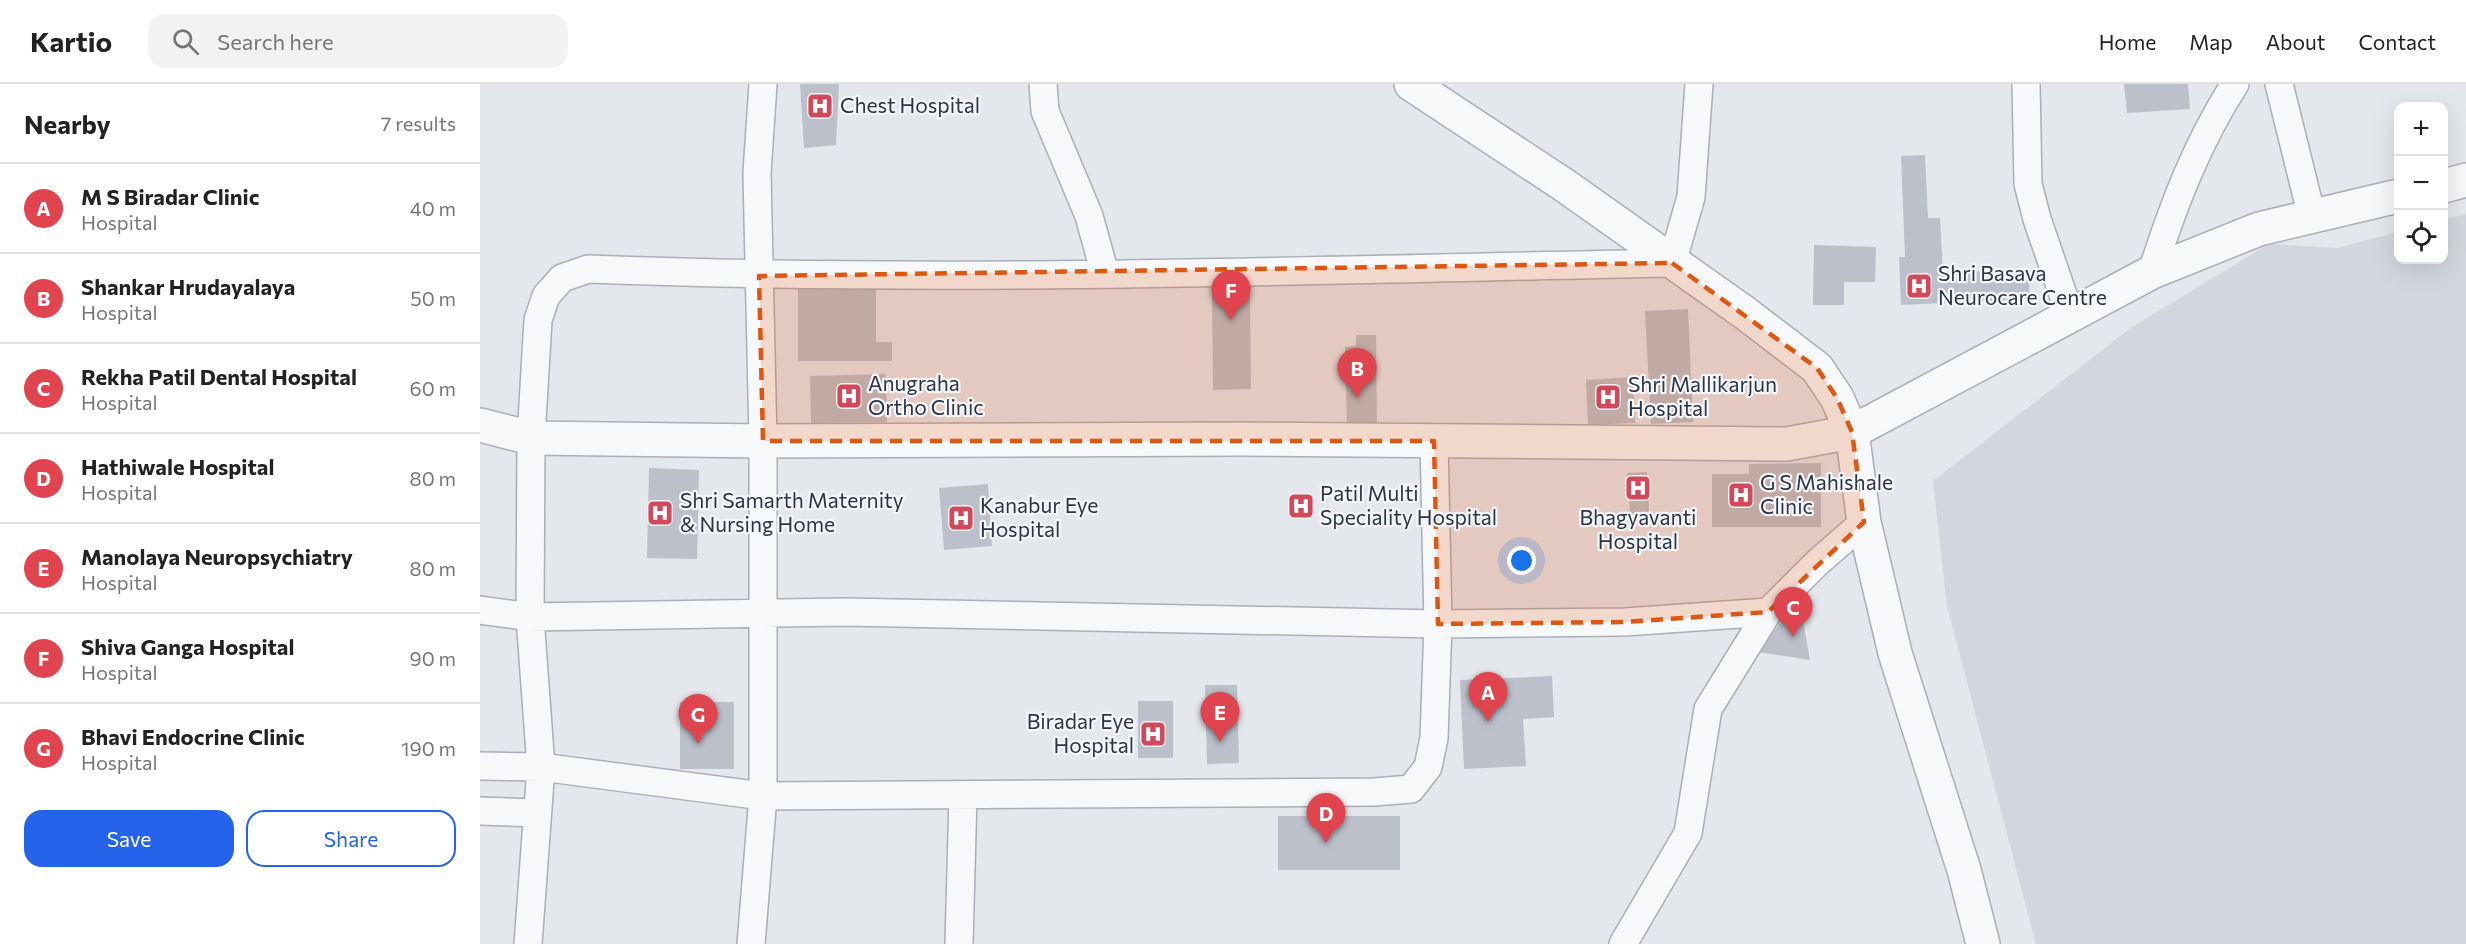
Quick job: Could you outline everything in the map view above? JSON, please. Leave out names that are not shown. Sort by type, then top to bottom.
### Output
[{"type":"street","points":[[751,944],[763,796],[763,441],[757,173],[763,84]]},
{"type":"street","points":[[1043,84],[1045,111],[1089,216],[1105,274]]},
{"type":"street","points":[[1411,84],[1564,185],[1745,313],[1817,368],[1837,398],[1852,432],[1864,522],[1896,653],[1964,870],[1983,944]]},
{"type":"street","points":[[1672,262],[1691,197],[1698,84]]},
{"type":"street","points":[[2026,84],[2028,184],[2037,219],[2070,315]]},
{"type":"street","points":[[2152,272],[2176,198],[2213,119],[2235,84]]},
{"type":"street","points":[[2279,84],[2312,217]]},
{"type":"street","points":[[2448,185],[2466,180]]},
{"type":"street","points":[[480,425],[531,438],[763,441],[1434,441],[1787,444],[1852,432],[2152,272],[2259,229],[2394,197]]},
{"type":"street","points":[[528,944],[541,767],[530,617],[531,438],[538,320],[546,296],[562,278],[588,269],[759,276],[1105,274],[1672,262]]},
{"type":"street","points":[[480,766],[541,767],[763,796],[1374,792],[1411,789],[1428,768],[1434,738],[1438,624],[1434,441]]},
{"type":"street","points":[[1623,944],[1688,833],[1708,709],[1768,612],[1817,563],[1864,522]]},
{"type":"street","points":[[480,610],[530,617],[882,613],[1438,624],[1625,622],[1768,612]]},
{"type":"street","points":[[959,944],[963,795]]},
{"type":"street","points":[[480,811],[537,813]]},
{"type":"highlighted area","points":[[1672,263],[1817,368],[1837,398],[1852,432],[1864,522],[1768,612],[1625,622],[1438,624],[1434,441],[763,441],[759,276]]},
{"type":"shaded area","points":[[2466,214],[2466,944],[2036,944],[1947,606],[1933,481],[2132,327],[2269,244],[2337,248],[2394,233],[2394,264],[2448,264],[2448,219]]},
{"type":"building","points":[[800,84],[839,84],[836,145],[804,148]]},
{"type":"building","points":[[2124,84],[2188,84],[2190,109],[2127,113]]},
{"type":"building","points":[[1925,155],[1928,218],[1940,218],[1943,273],[2028,269],[2030,299],[1901,305],[1899,257],[1905,257],[1901,156]]},
{"type":"building","points":[[1814,245],[1876,247],[1875,282],[1844,282],[1844,305],[1813,305]]},
{"type":"building","points":[[798,289],[876,289],[876,342],[892,342],[892,361],[798,361]]},
{"type":"building","points":[[1212,294],[1250,294],[1251,389],[1213,390]]},
{"type":"building","points":[[1688,309],[1693,422],[1651,424],[1645,311]]},
{"type":"building","points":[[1356,335],[1376,335],[1377,432],[1347,432],[1345,347],[1356,346]]},
{"type":"building","points":[[886,374],[887,422],[811,423],[810,376]]},
{"type":"building","points":[[1633,377],[1635,423],[1588,425],[1586,380]]},
{"type":"building","points":[[1821,463],[1821,527],[1712,527],[1712,474],[1749,474],[1749,464]]},
{"type":"building","points":[[649,468],[699,470],[697,559],[647,558]]},
{"type":"building","points":[[1647,472],[1649,513],[1630,514],[1627,473]]},
{"type":"building","points":[[988,484],[992,546],[944,550],[939,488]]},
{"type":"building","points":[[1799,598],[1810,660],[1758,652]]},
{"type":"building","points":[[1552,676],[1554,717],[1523,719],[1526,766],[1464,769],[1460,680]]},
{"type":"building","points":[[1205,685],[1237,685],[1239,763],[1207,764]]},
{"type":"building","points":[[1138,701],[1173,701],[1173,758],[1138,758]]},
{"type":"building","points":[[680,702],[734,702],[734,769],[680,769]]},
{"type":"building","points":[[1278,816],[1400,816],[1400,870],[1278,870]]},
{"type":"place","name":"Chest Hospital","points":[[820,106]]},
{"type":"place","name":"Shri Basava Neurocare Centre","points":[[1919,286]]},
{"type":"place","name":"Shiva Ganga Hospital","points":[[1231,320]]},
{"type":"place","name":"Anugraha Ortho Clinic","points":[[849,396]]},
{"type":"place","name":"Shri Mallikarjun Hospital","points":[[1608,397]]},
{"type":"place","name":"Shankar Hrudayalaya","points":[[1357,398]]},
{"type":"place","name":"Bhagyavanti Hospital","points":[[1638,488]]},
{"type":"place","name":"G S Mahishale Clinic","points":[[1741,495]]},
{"type":"place","name":"Patil Multi Speciality Hospital","points":[[1301,506]]},
{"type":"place","name":"Shri Samarth Maternity & Nursing Home","points":[[660,513]]},
{"type":"place","name":"Kanabur Eye Hospital","points":[[961,518]]},
{"type":"place","name":"Rekha Patil Dental Hospital","points":[[1793,637]]},
{"type":"place","name":"M S Biradar Clinic","points":[[1488,722]]},
{"type":"place","name":"Biradar Eye Hospital","points":[[1153,734]]},
{"type":"place","name":"Manolaya Neuropsychiatry","points":[[1220,742]]},
{"type":"place","name":"Bhavi Endocrine Clinic","points":[[698,744]]},
{"type":"place","name":"Hathiwale Hospital","points":[[1326,843]]}]
